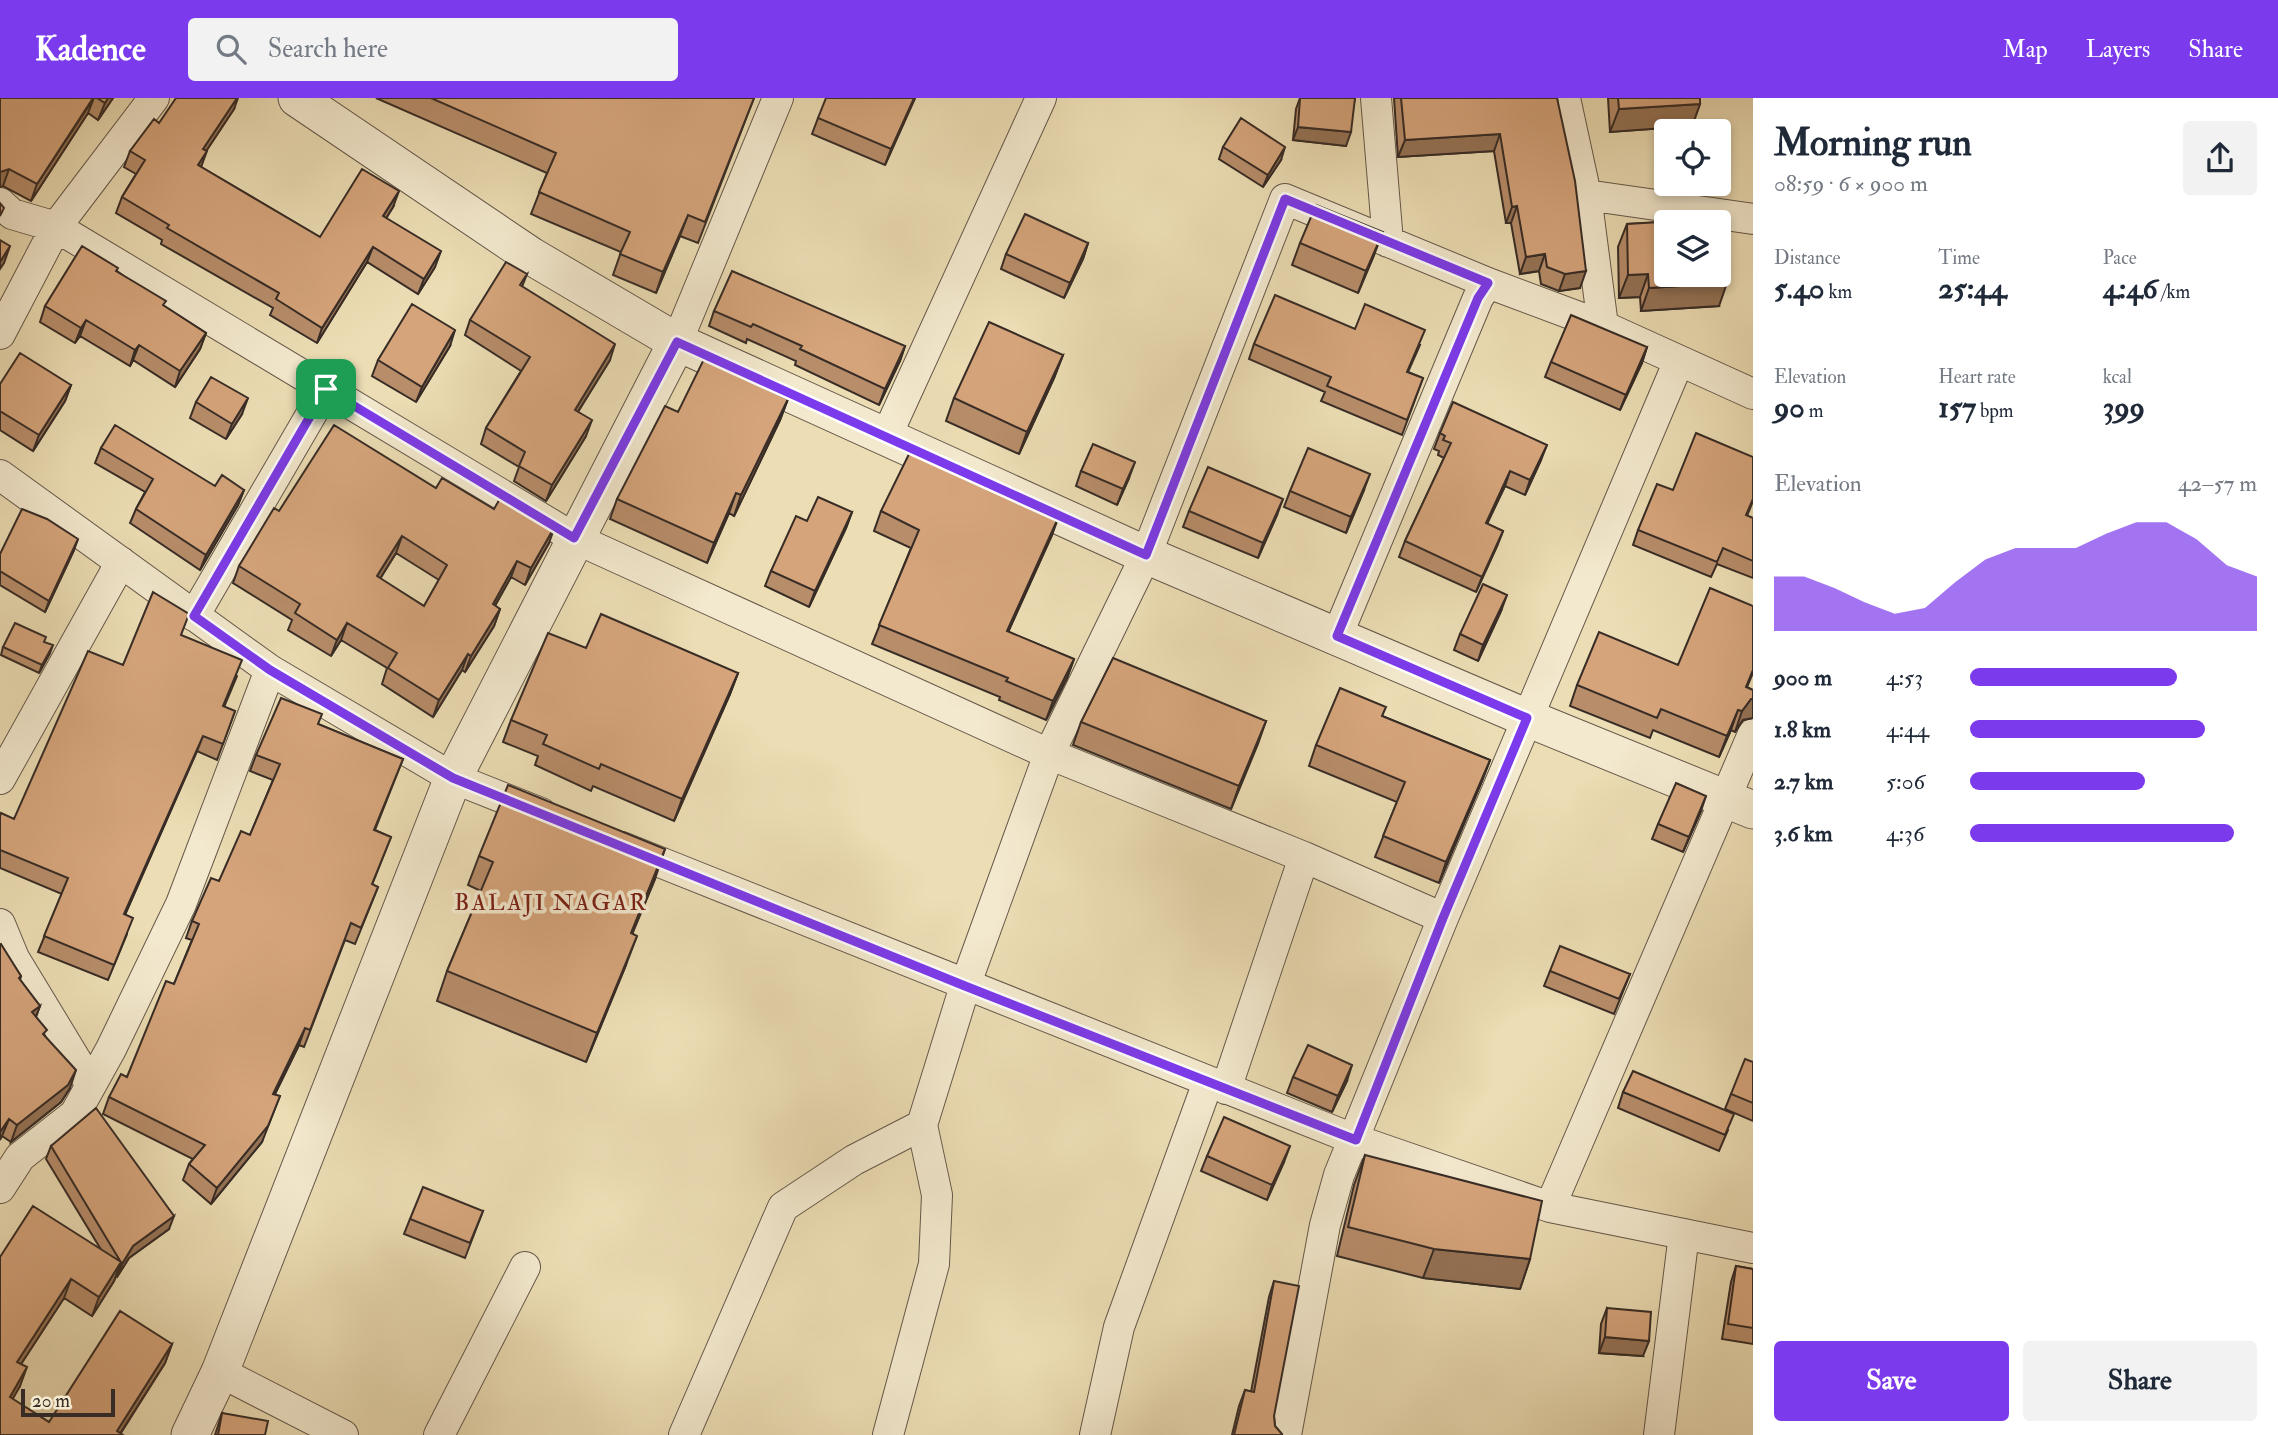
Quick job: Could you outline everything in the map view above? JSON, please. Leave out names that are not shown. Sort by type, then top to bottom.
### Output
[{"type":"street","points":[[0,334],[56,227],[154,98]]},
{"type":"street","points":[[190,1435],[220,1372],[453,778],[677,342],[778,98]]},
{"type":"street","points":[[886,437],[1041,98]]},
{"type":"street","points":[[1376,98],[1388,242]]},
{"type":"street","points":[[1565,98],[1586,195],[1603,326]]},
{"type":"street","points":[[312,103],[531,256],[677,342],[1146,555],[1527,718],[1739,804]]},
{"type":"street","points":[[1586,195],[1753,219]]},
{"type":"street","points":[[888,1435],[934,1264],[937,1195],[922,1125],[965,986],[1049,754],[1146,555],[1285,199],[1488,283],[1603,326],[1678,363],[1753,394]]},
{"type":"street","points":[[0,203],[12,214],[56,227],[574,538],[1049,754],[1304,857],[1443,918]]},
{"type":"street","points":[[1337,636],[1478,298],[1488,283]]},
{"type":"street","points":[[1286,1435],[1325,1225],[1339,1175],[1356,1140],[1443,918],[1678,363]]},
{"type":"street","points":[[194,616],[326,389]]},
{"type":"street","points":[[0,475],[270,670],[453,778],[965,986],[1356,1140],[1550,1207],[1753,1248]]},
{"type":"street","points":[[0,779],[121,562]]},
{"type":"street","points":[[0,1188],[20,1157],[75,1114],[91,1085],[181,904],[270,670]]},
{"type":"street","points":[[1550,1207],[1739,804],[1753,734]]},
{"type":"street","points":[[1096,1435],[1119,1327],[1217,1085],[1304,857]]},
{"type":"street","points":[[0,924],[14,958],[91,1085]]},
{"type":"street","points":[[684,1435],[783,1207],[854,1160],[922,1125]]},
{"type":"street","points":[[1659,1435],[1684,1234]]},
{"type":"street","points":[[439,1435],[525,1267]]},
{"type":"street","points":[[220,1372],[306,1427],[343,1435]]},
{"type":"building","points":[[0,98],[93,98],[37,184],[9,169],[0,172]]},
{"type":"building","points":[[176,98],[237,98],[203,149],[207,151],[198,165],[320,237],[362,169],[399,191],[383,216],[441,251],[424,279],[373,247],[322,328],[276,299],[279,293],[167,228],[169,225],[122,197],[145,160],[130,151],[154,119],[159,123]]},
{"type":"building","points":[[431,98],[754,98],[705,222],[688,215],[663,272],[620,254],[630,232],[539,192],[556,153]]},
{"type":"building","points":[[826,98],[914,98],[891,149],[818,118]]},
{"type":"building","points":[[1300,98],[1355,98],[1351,132],[1298,127]]},
{"type":"building","points":[[1401,98],[1557,98],[1575,181],[1586,271],[1565,274],[1547,267],[1545,254],[1526,257],[1517,206],[1512,207],[1500,134],[1405,140]]},
{"type":"building","points":[[1618,98],[1700,98],[1700,104],[1619,109]]},
{"type":"building","points":[[1241,118],[1285,147],[1268,175],[1223,147]]},
{"type":"building","points":[[1316,205],[1383,232],[1366,271],[1300,243]]},
{"type":"building","points":[[1025,214],[1088,243],[1070,283],[1006,254]]},
{"type":"building","points":[[1654,222],[1654,287],[1665,287],[1649,288],[1648,274],[1628,275],[1627,224]]},
{"type":"building","points":[[0,240],[10,246],[0,262]]},
{"type":"building","points":[[82,246],[118,268],[116,271],[166,301],[163,305],[206,333],[180,371],[139,345],[135,350],[86,320],[81,328],[45,306]]},
{"type":"building","points":[[506,262],[527,274],[520,285],[615,344],[575,410],[592,420],[552,485],[519,466],[525,452],[486,428],[530,357],[470,320]]},
{"type":"building","points":[[732,271],[905,346],[885,389],[800,349],[802,346],[753,324],[751,327],[714,311]]},
{"type":"building","points":[[1275,295],[1355,329],[1365,304],[1425,330],[1407,372],[1423,378],[1407,420],[1327,386],[1331,377],[1254,344]]},
{"type":"building","points":[[412,304],[455,330],[422,387],[378,360]]},
{"type":"building","points":[[1571,315],[1647,347],[1626,395],[1551,362]]},
{"type":"building","points":[[989,322],[1063,355],[1027,432],[954,398]]},
{"type":"building","points":[[20,353],[71,385],[39,435],[0,411],[0,384]]},
{"type":"building","points":[[704,359],[788,399],[741,495],[736,493],[714,543],[617,499],[665,406],[678,412]]},
{"type":"building","points":[[211,377],[248,398],[232,424],[196,402]]},
{"type":"building","points":[[1453,402],[1547,445],[1530,480],[1510,471],[1486,523],[1503,531],[1482,577],[1405,541],[1451,443],[1443,440],[1445,436],[1440,433]]},
{"type":"building","points":[[115,425],[215,486],[222,475],[244,490],[206,555],[136,509],[153,479],[101,448]]},
{"type":"building","points":[[334,425],[436,488],[442,478],[494,509],[502,495],[555,526],[531,568],[517,561],[493,604],[500,609],[439,700],[388,668],[397,653],[347,623],[337,640],[295,613],[300,604],[239,566],[274,508],[279,511]],"holes":[[[402,536],[447,565],[424,606],[377,576]]]},
{"type":"building","points":[[1696,433],[1753,457],[1753,499],[1746,515],[1753,518],[1753,561],[1723,548],[1717,562],[1638,530],[1657,484],[1673,490]]},
{"type":"building","points":[[1093,444],[1135,462],[1123,489],[1081,471]]},
{"type":"building","points":[[1308,448],[1370,474],[1351,517],[1290,491]]},
{"type":"building","points":[[910,452],[1059,516],[1007,631],[1074,659],[1053,701],[1006,681],[1008,678],[879,625],[919,530],[881,511]]},
{"type":"building","points":[[1208,467],[1283,499],[1263,543],[1189,511]]},
{"type":"building","points":[[818,497],[852,512],[815,591],[771,571],[796,516],[807,521]]},
{"type":"building","points":[[22,509],[47,519],[78,539],[49,601],[0,571],[0,554]]},
{"type":"building","points":[[1483,584],[1507,595],[1483,645],[1460,634]]},
{"type":"building","points":[[1710,588],[1753,606],[1753,670],[1746,687],[1753,690],[1753,699],[1742,711],[1738,710],[1727,736],[1661,709],[1657,718],[1577,685],[1599,632],[1678,665]]},
{"type":"building","points":[[153,592],[189,614],[181,635],[242,660],[223,706],[235,711],[223,744],[203,736],[124,914],[133,918],[114,965],[44,936],[68,878],[0,850],[0,816],[1,813],[14,819],[88,651],[123,665]]},
{"type":"building","points":[[601,614],[738,673],[682,799],[601,764],[599,769],[543,744],[547,735],[511,720],[548,633],[586,648]]},
{"type":"building","points":[[15,623],[46,637],[44,642],[53,645],[42,665],[3,647]]},
{"type":"building","points":[[1113,658],[1266,721],[1239,786],[1081,722]]},
{"type":"building","points":[[1340,688],[1386,707],[1382,716],[1490,760],[1446,862],[1383,836],[1405,782],[1316,745]]},
{"type":"building","points":[[281,698],[322,714],[318,724],[403,759],[374,830],[391,837],[372,884],[378,887],[361,928],[351,923],[310,1030],[305,1028],[273,1094],[280,1096],[268,1126],[217,1188],[189,1164],[205,1145],[109,1097],[121,1074],[127,1077],[166,981],[174,984],[199,924],[192,921],[211,878],[219,881],[241,831],[250,835],[280,764],[256,755]]},
{"type":"building","points":[[1676,783],[1706,796],[1689,837],[1658,824]]},
{"type":"building","points":[[508,785],[665,849],[631,933],[637,936],[597,1033],[447,971],[493,862],[479,856]]},
{"type":"building","points":[[0,945],[21,976],[19,978],[40,1006],[32,1012],[47,1030],[43,1034],[76,1070],[68,1085],[17,1125],[9,1119],[0,1132]]},
{"type":"building","points":[[1560,946],[1630,974],[1619,999],[1550,971]]},
{"type":"building","points":[[1308,1045],[1352,1065],[1338,1096],[1293,1077]]},
{"type":"building","points":[[1745,1059],[1753,1062],[1753,1103],[1731,1094]]},
{"type":"building","points":[[1633,1071],[1734,1114],[1725,1135],[1623,1092]]},
{"type":"building","points":[[96,1108],[174,1216],[133,1246],[122,1264],[51,1146]]},
{"type":"building","points":[[1224,1117],[1290,1146],[1272,1185],[1207,1156]]},
{"type":"building","points":[[1365,1155],[1542,1201],[1530,1259],[1434,1249],[1348,1227]]},
{"type":"building","points":[[423,1187],[483,1211],[470,1243],[410,1219]]},
{"type":"building","points":[[33,1206],[121,1262],[99,1297],[71,1279],[17,1362],[27,1367],[10,1397],[49,1422],[120,1311],[172,1344],[117,1431],[123,1435],[0,1435],[0,1257]]},
{"type":"building","points":[[1736,1266],[1753,1269],[1753,1328],[1728,1324]]},
{"type":"building","points":[[1274,1281],[1299,1286],[1274,1416],[1275,1426],[1282,1435],[1234,1435],[1245,1390],[1254,1392]]},
{"type":"building","points":[[1607,1308],[1651,1312],[1649,1341],[1605,1337]]},
{"type":"building","points":[[222,1413],[268,1421],[265,1435],[218,1435]]},
{"type":"district","name":"BALAJI NAGAR","points":[[551,902]]},
{"type":"route","points":[[1285,199],[1488,283],[1478,298],[1337,636],[1527,718],[1443,918],[1356,1140],[965,986],[453,778],[270,670],[194,616],[326,389],[574,538],[677,342],[1146,555],[1285,199]]}]
